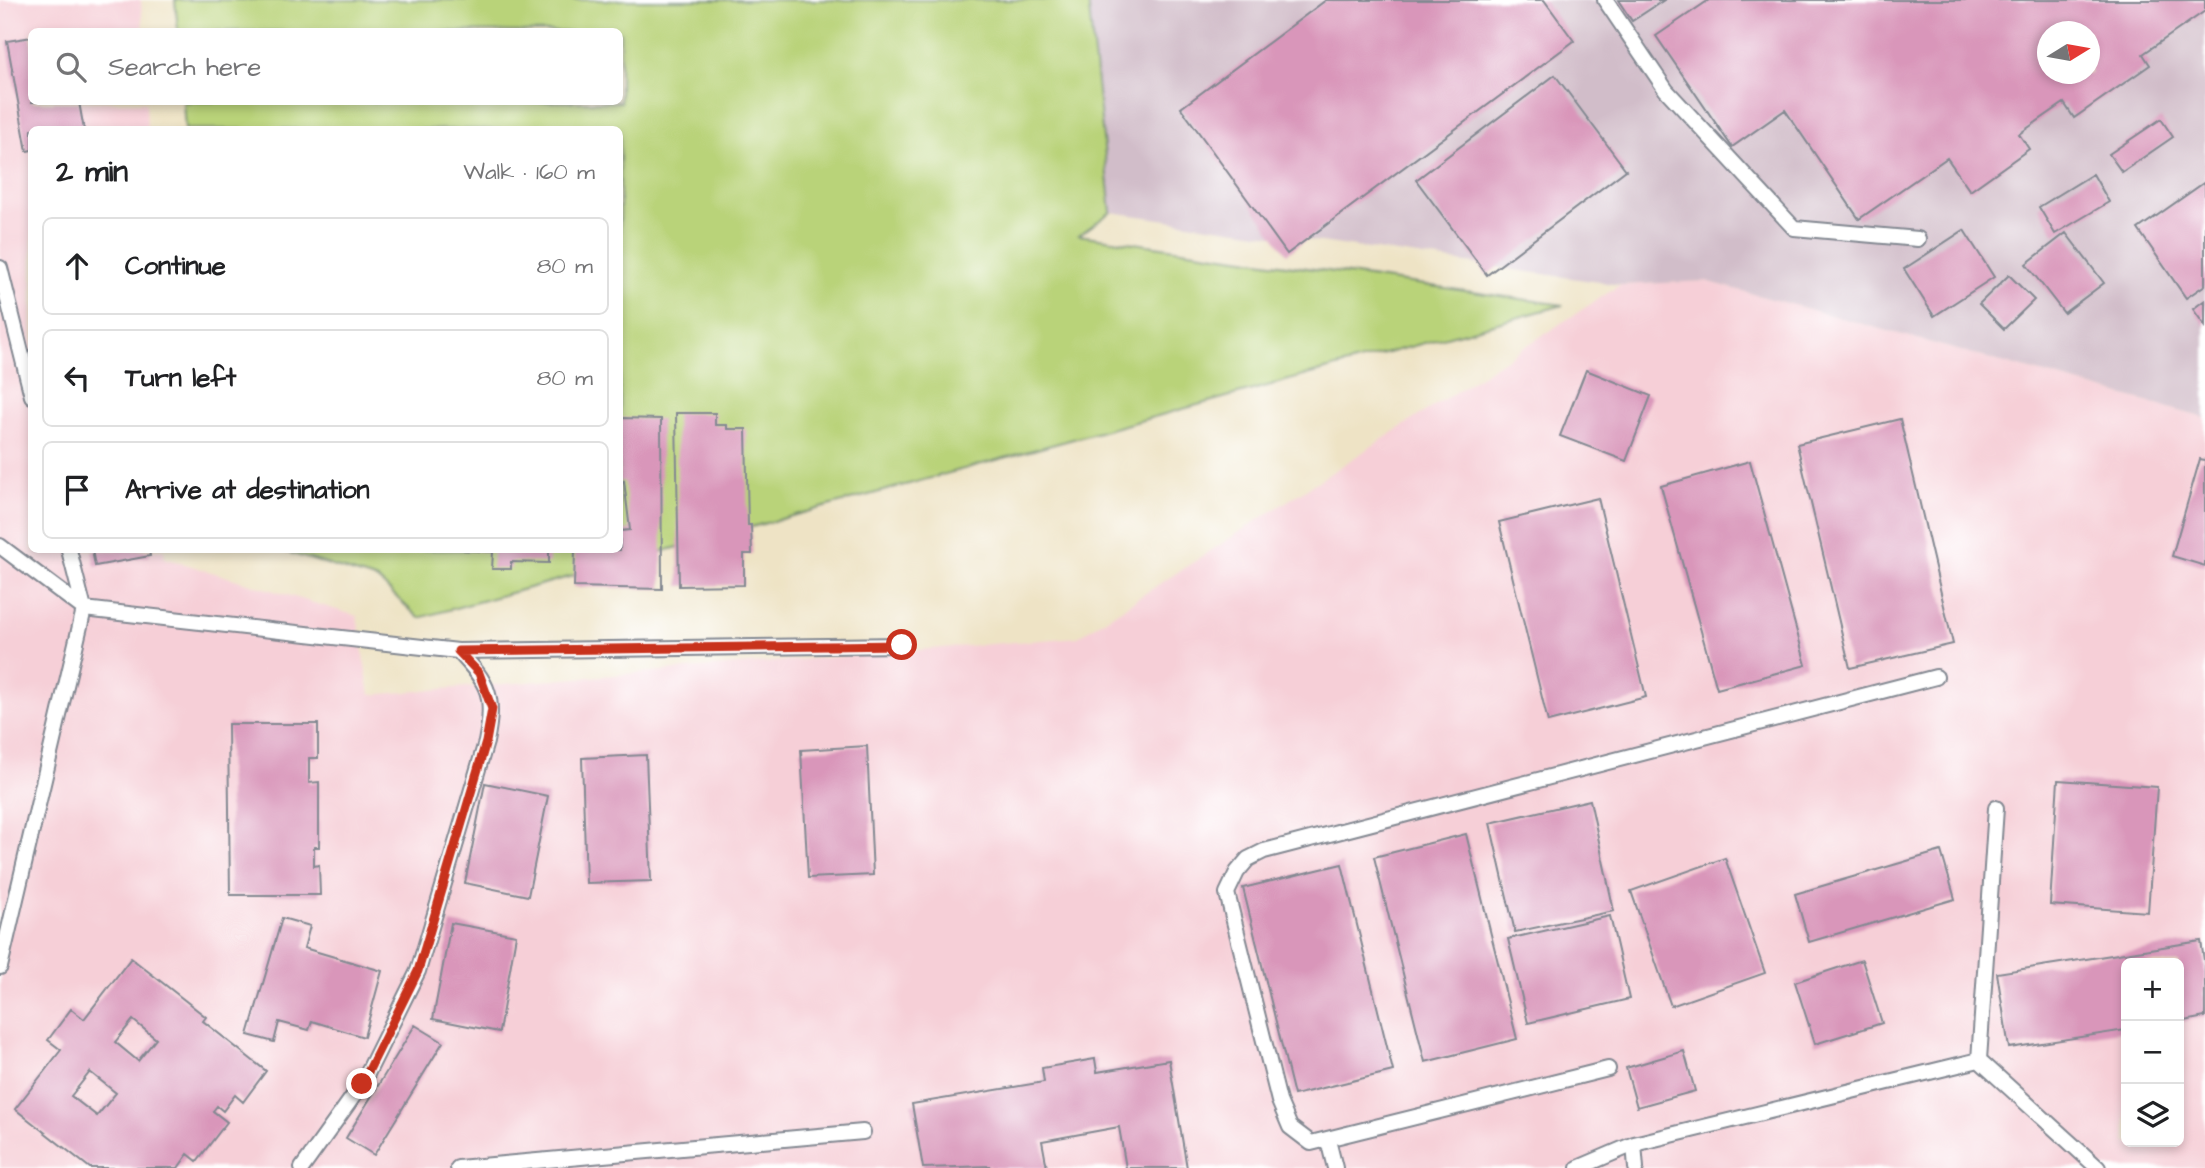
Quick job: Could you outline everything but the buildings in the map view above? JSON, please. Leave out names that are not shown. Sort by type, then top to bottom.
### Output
[{"type":"lane","points":[[1605,0],[1666,90],[1794,228],[1918,239]]},
{"type":"lane","points":[[0,268],[28,381]]},
{"type":"lane","points":[[0,546],[84,609],[458,651],[902,645]]},
{"type":"lane","points":[[0,967],[84,609],[70,553]]},
{"type":"lane","points":[[302,1168],[362,1084],[422,958],[486,742],[492,709],[479,673],[458,651]]},
{"type":"lane","points":[[1608,1069],[1311,1143],[1290,1127],[1279,1101],[1227,893],[1231,882],[1248,859],[1264,851],[1936,677]]},
{"type":"lane","points":[[1979,1060],[1996,807]]},
{"type":"lane","points":[[1578,1168],[1634,1144],[1979,1060]]},
{"type":"lane","points":[[1979,1060],[2098,1168]]},
{"type":"lane","points":[[458,1168],[863,1132]]},
{"type":"lane","points":[[1328,1140],[1335,1168]]},
{"type":"lane","points":[[1634,1144],[1636,1168]]},
{"type":"shaded area","points":[[0,0],[141,0],[143,28],[28,28],[28,105],[146,105],[147,126],[28,126],[28,553],[164,553],[165,558],[357,616],[370,695],[1078,637],[1620,285],[1706,281],[2205,418],[2205,1168],[0,1168]]},
{"type":"shaded area","points":[[1086,0],[2205,0],[2205,418],[1706,281],[1620,285],[1111,212]]},
{"type":"green space","points":[[175,0],[1088,0],[1111,212],[1079,235],[1563,305],[419,618],[378,580],[290,553],[623,553],[623,126],[185,126],[183,105],[623,105],[623,28],[178,28]]},
{"type":"route","points":[[362,1084],[418,971],[486,742],[492,709],[479,673],[458,651],[902,645]]}]
